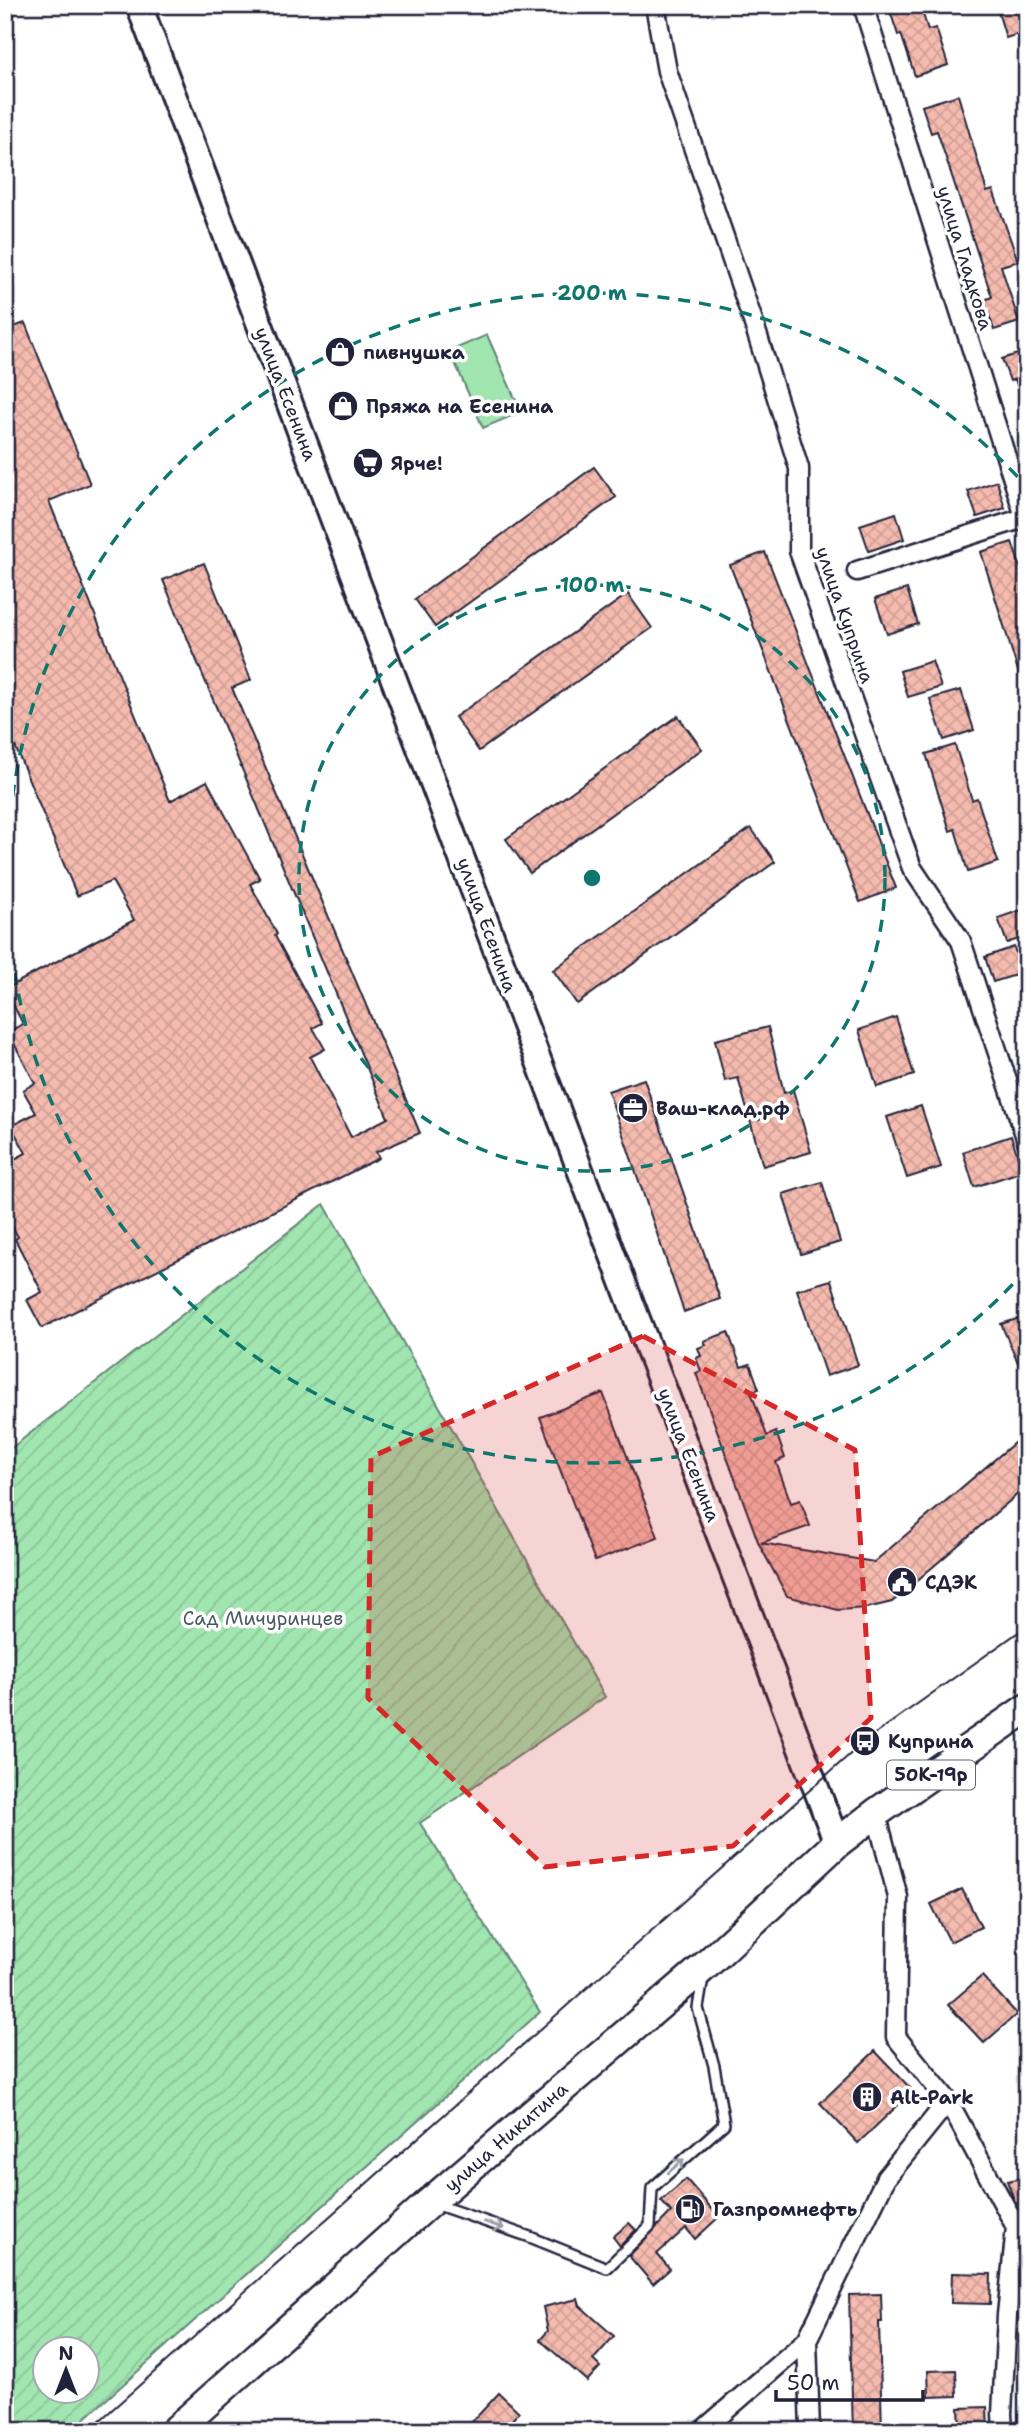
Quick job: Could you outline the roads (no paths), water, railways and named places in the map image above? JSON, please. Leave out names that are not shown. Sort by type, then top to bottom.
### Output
[{"type":"main road","name":"50К-19р","points":[[836,1843],[1027,1708]]},
{"type":"main road","name":"улица Никитина","points":[[175,2431],[430,2202],[705,1966],[836,1843]]},
{"type":"street","name":"улица Есенина","points":[[139,5],[836,1843]]},
{"type":"street","name":"улица Куприна","points":[[655,5],[667,71],[753,321],[799,468],[799,551],[912,868],[961,941],[1027,1141]]},
{"type":"street","name":"улица Гладкова","points":[[863,5],[1026,519]]},
{"type":"street","points":[[857,571],[1026,519]]},
{"type":"street","points":[[876,1813],[898,1897],[896,2037],[948,2101],[1016,2227],[1007,2315],[1003,2431]]},
{"type":"street","points":[[702,2431],[807,2340],[886,2178],[948,2101]]},
{"type":"street","points":[[807,2340],[810,2431]]},
{"type":"lane","points":[[430,2202],[530,2237],[607,2268],[650,2226],[652,2188],[724,2124],[714,2066],[698,2008],[705,1966]]},
{"type":"tram line","points":[[88,2431],[865,1741],[1027,1626]]},
{"type":"place","name":"пивнушка","points":[[340,352]]},
{"type":"place","name":"Пряжа на Есенина","points":[[343,406]]},
{"type":"place","name":"Ярче!","points":[[368,463]]},
{"type":"place","name":"Ваш-клад.рф","points":[[633,1108]]},
{"type":"place","name":"СДЭК","points":[[902,1582]]},
{"type":"place","name":"Куприна","points":[[865,1741]]},
{"type":"place","name":"Alt-Park","points":[[867,2097]]},
{"type":"place","name":"Газпромнефть","points":[[690,2209]]},
{"type":"park label","name":"Сад Мичуринцев","points":[[263,1618]]}]
